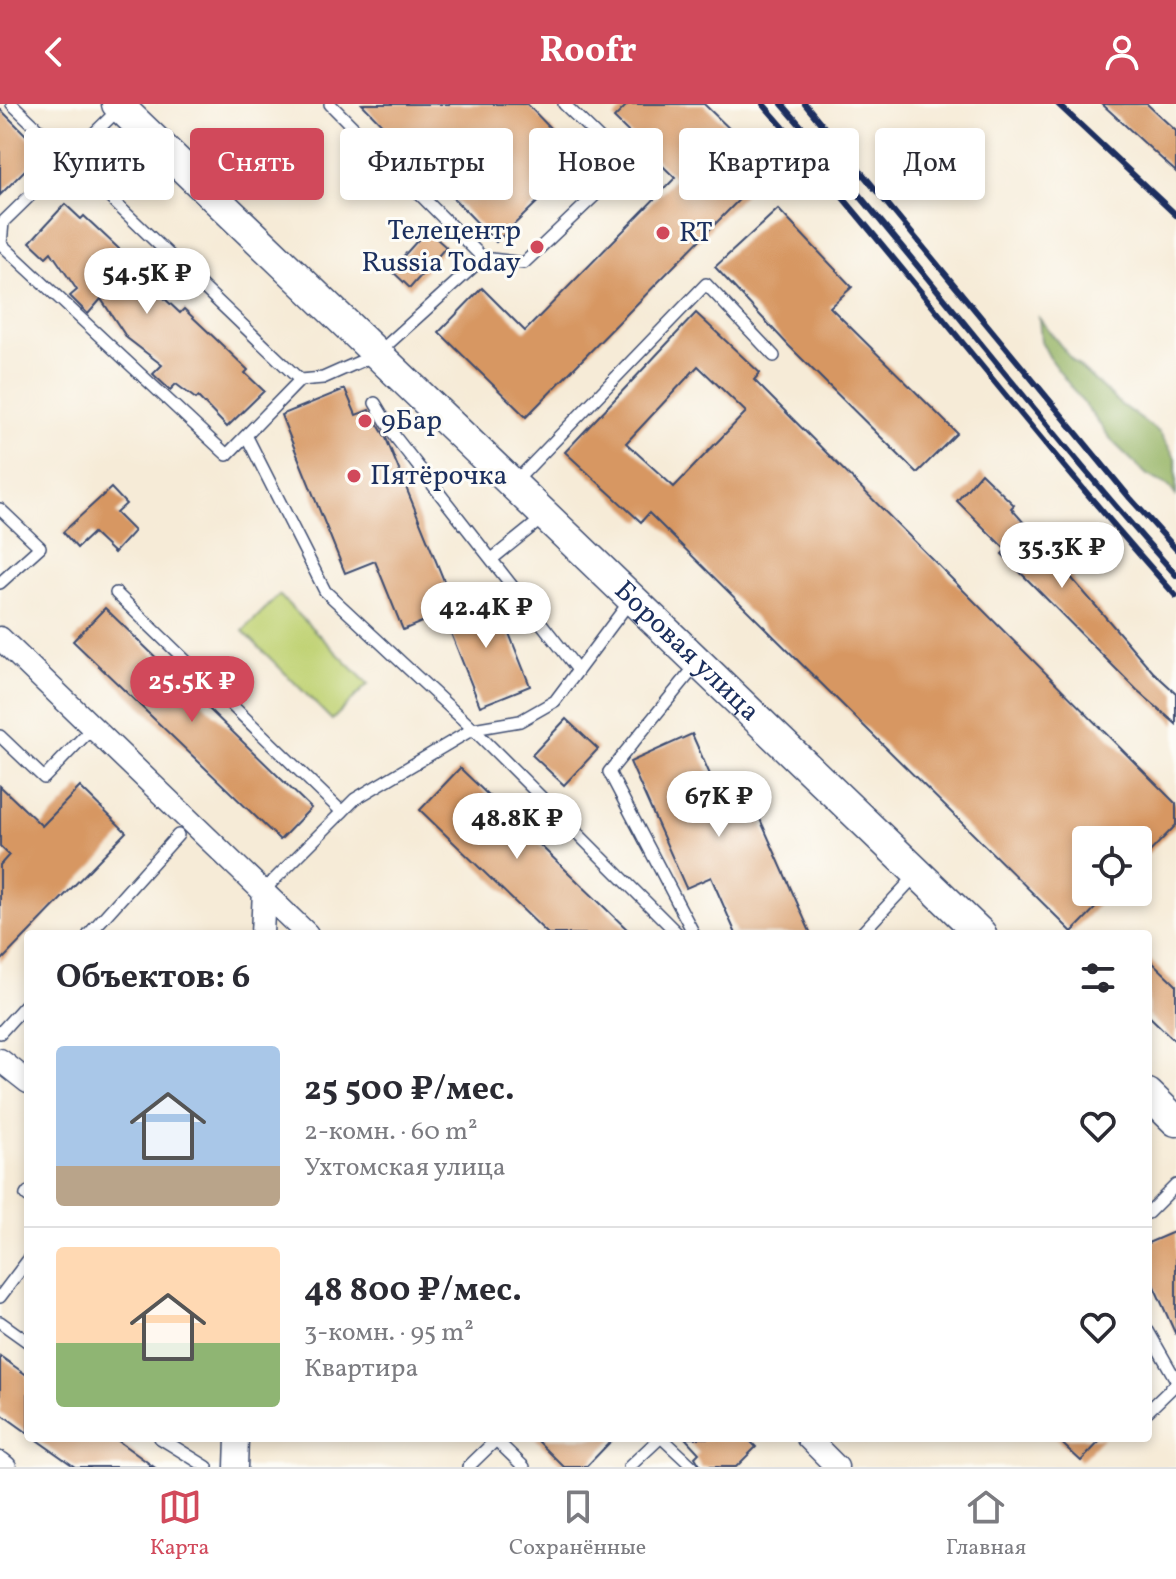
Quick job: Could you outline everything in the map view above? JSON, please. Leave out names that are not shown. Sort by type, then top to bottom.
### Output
[{"type":"street","name":"Боровая улица","points":[[118,106],[977,930]]},
{"type":"street","points":[[0,638],[303,930]]},
{"type":"street","points":[[262,930],[264,890]]},
{"type":"street","points":[[0,1060],[24,1079]]},
{"type":"street","points":[[1152,1098],[1176,1121]]},
{"type":"street","points":[[236,1467],[237,1442]]},
{"type":"street","points":[[815,1442],[837,1467]]},
{"type":"street","points":[[0,1463],[5,1467]]},
{"type":"lane","points":[[12,104],[36,128]]},
{"type":"lane","points":[[330,104],[483,258],[524,263],[627,165],[564,104]]},
{"type":"lane","points":[[97,128],[118,106]]},
{"type":"lane","points":[[24,200],[2,220],[1,244],[227,455],[300,380],[323,378],[377,354],[483,258]]},
{"type":"lane","points":[[111,200],[300,380]]},
{"type":"lane","points":[[512,484],[706,284],[774,356]]},
{"type":"lane","points":[[375,403],[396,438],[578,670]]},
{"type":"lane","points":[[247,437],[325,591],[473,729],[674,930]]},
{"type":"lane","points":[[0,509],[40,547],[0,583]]},
{"type":"lane","points":[[492,559],[546,516]]},
{"type":"lane","points":[[116,593],[342,812]]},
{"type":"lane","points":[[264,890],[355,799],[473,729],[520,721],[555,701],[632,598]]},
{"type":"lane","points":[[692,930],[609,772],[698,663]]},
{"type":"lane","points":[[0,736],[44,778],[93,727]]},
{"type":"lane","points":[[93,930],[178,835]]},
{"type":"lane","points":[[865,930],[918,874]]},
{"type":"lane","points":[[0,1033],[24,1006]]},
{"type":"lane","points":[[1152,1209],[1176,1185]]},
{"type":"lane","points":[[0,1297],[24,1265]]},
{"type":"lane","points":[[0,1322],[24,1339]]},
{"type":"lane","points":[[1152,1338],[1176,1382],[1152,1407]]},
{"type":"lane","points":[[166,1442],[207,1467]]},
{"type":"lane","points":[[468,1467],[494,1442]]},
{"type":"lane","points":[[500,1442],[524,1467]]},
{"type":"lane","points":[[629,1467],[657,1442]]},
{"type":"lane","points":[[665,1442],[693,1467]]},
{"type":"green space","points":[[1039,318],[1072,360],[1120,404],[1160,433],[1176,459],[1176,496],[1169,486],[1147,475],[1114,443],[1052,362],[1041,341]]},
{"type":"green space","points":[[279,595],[368,684],[332,720],[243,631]]},
{"type":"building","points":[[362,104],[527,104],[550,128],[529,128],[529,200],[540,200],[496,242],[455,200],[513,200],[513,128],[385,128]]},
{"type":"building","name":"RT","points":[[628,104],[704,104],[729,128],[679,128],[679,200],[739,200],[526,417],[439,332],[482,288],[525,331],[653,200],[663,200],[663,190],[675,178],[663,166],[663,128],[624,128],[614,118]]},
{"type":"building","points":[[1102,104],[1147,104],[1176,131],[1176,172]]},
{"type":"building","points":[[0,109],[24,133],[24,171],[0,195]]},
{"type":"building","points":[[65,204],[81,219],[84,216],[150,278],[147,282],[180,313],[184,309],[248,370],[245,373],[264,391],[227,427],[198,397],[196,399],[176,384],[170,390],[153,374],[162,365],[127,338],[101,299],[88,314],[70,296],[77,290],[51,252],[46,257],[30,242]]},
{"type":"building","points":[[778,209],[852,287],[830,307],[957,433],[917,473],[789,346],[715,267]]},
{"type":"building","points":[[427,230],[446,247],[410,288],[391,270]]},
{"type":"building","points":[[696,313],[760,373],[754,380],[1176,804],[1176,825],[1152,850],[1152,826],[1072,826],[1072,906],[1097,906],[1074,930],[1070,930],[649,513],[641,522],[565,452]],"holes":[[[698,366],[746,412],[674,487],[626,443]]]},
{"type":"building","points":[[345,389],[356,415],[369,410],[386,438],[455,608],[403,630],[375,561],[345,573],[281,415]]},
{"type":"building","points":[[981,473],[1014,505],[1011,508],[1153,672],[1176,693],[1176,724],[1137,690],[1002,554],[1006,550],[957,501]]},
{"type":"building","points":[[111,488],[126,504],[116,513],[134,531],[114,553],[93,533],[77,548],[63,532]]},
{"type":"building","points":[[493,593],[530,686],[480,706],[443,613]]},
{"type":"building","points":[[105,608],[311,808],[280,840],[73,641]]},
{"type":"building","points":[[566,719],[598,749],[564,785],[532,755]]},
{"type":"building","points":[[692,734],[715,786],[740,774],[809,930],[734,930],[711,877],[686,888],[630,762]]},
{"type":"building","points":[[460,768],[628,930],[544,930],[420,810]]},
{"type":"building","points":[[0,786],[42,826],[80,787],[126,832],[31,930],[24,930],[24,937],[0,962],[0,865],[9,855],[0,846]]},
{"type":"building","points":[[1152,962],[1176,985],[1176,1042],[1152,1019]]},
{"type":"building","points":[[1176,1231],[1176,1335],[1152,1282],[1152,1241]]},
{"type":"building","points":[[0,1356],[24,1373],[24,1430],[0,1413]]},
{"type":"building","points":[[40,1442],[120,1442],[154,1467],[75,1467]]},
{"type":"building","points":[[539,1442],[610,1442],[586,1467],[564,1467]]},
{"type":"building","points":[[689,1442],[751,1442],[756,1447],[736,1467],[701,1467],[695,1457],[699,1453]]},
{"type":"building","points":[[1060,1442],[1099,1442],[1081,1461]]},
{"type":"railway","points":[[763,104],[1176,596]]},
{"type":"railway","points":[[782,104],[1075,459],[1176,575]]},
{"type":"railway","points":[[805,104],[1130,498],[1176,549]]},
{"type":"railway","points":[[1058,104],[1176,215]]},
{"type":"place","name":"RT","points":[[663,233]]},
{"type":"place","name":"Телецентр Russia Today","points":[[537,247]]},
{"type":"place","name":"9Бар","points":[[365,421]]},
{"type":"place","name":"Пятёрочка","points":[[354,476]]}]
